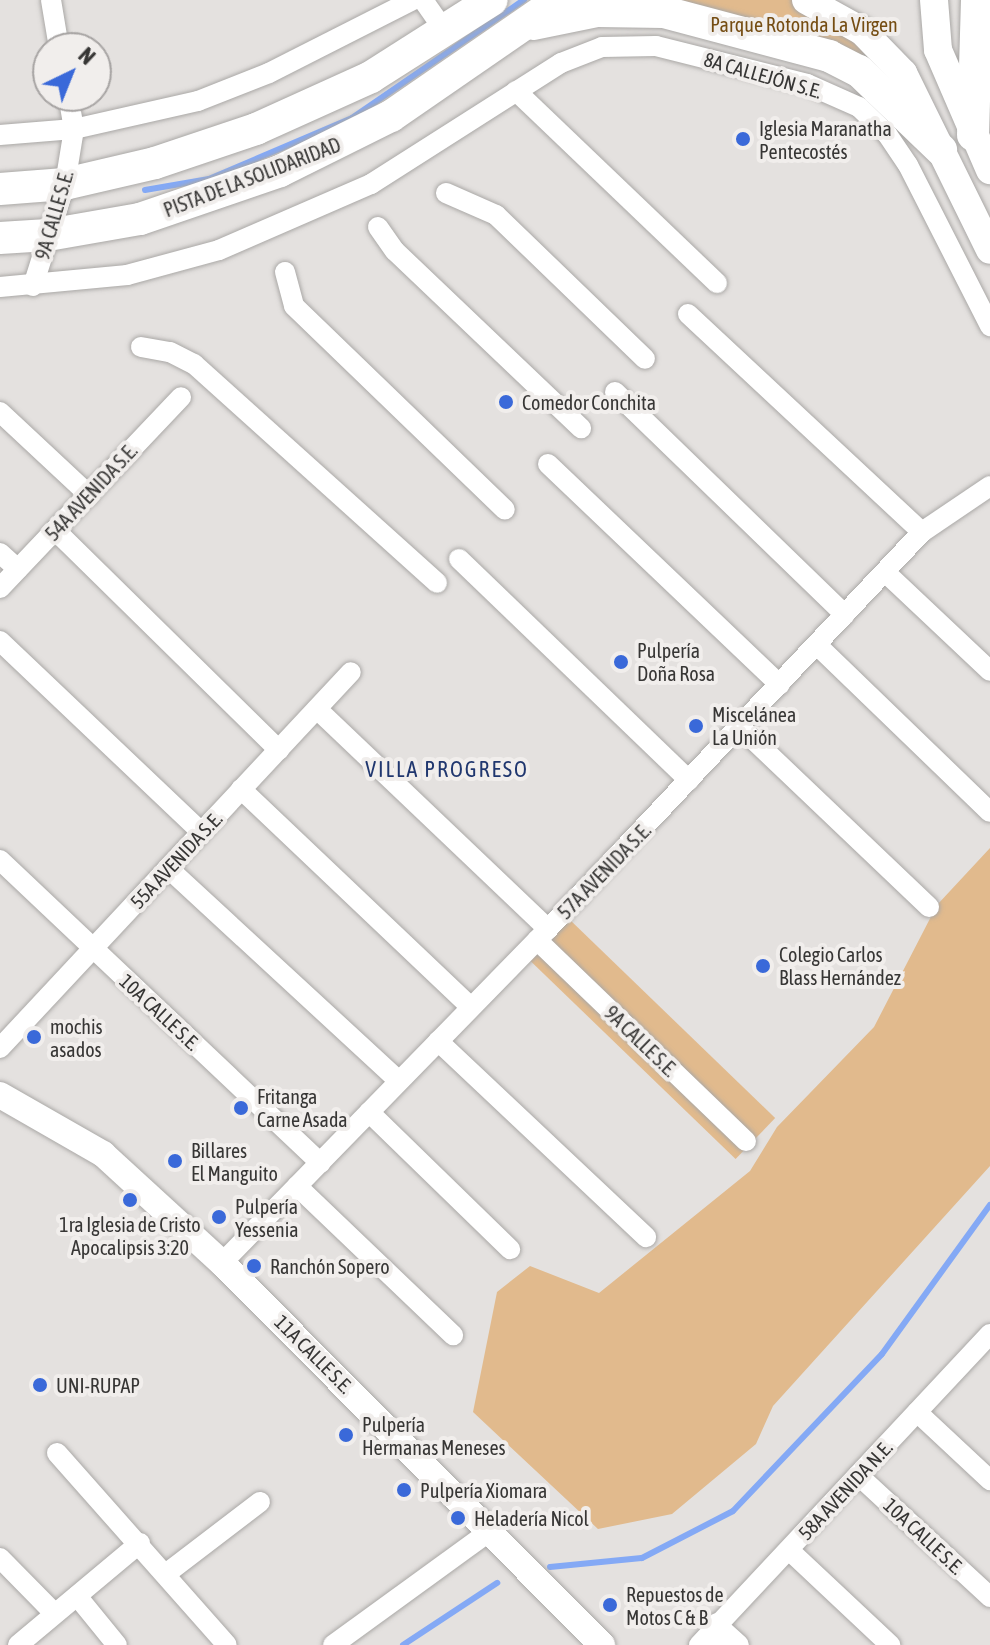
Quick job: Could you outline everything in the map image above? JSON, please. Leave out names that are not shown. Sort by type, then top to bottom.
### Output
[{"type":"main road","points":[[0,189],[65,184],[155,163],[256,129],[371,77],[492,0]]},
{"type":"main road","name":"PISTA DE LA SOLIDARIDAD","points":[[0,238],[48,235],[140,219],[339,145],[391,116],[559,0]]},
{"type":"main road","points":[[806,0],[846,19],[891,57],[920,100],[990,250]]},
{"type":"main road","points":[[934,0],[938,50],[990,170]]},
{"type":"main road","points":[[973,135],[977,0]]},
{"type":"main road","points":[[515,29],[567,15],[615,11],[664,12],[747,31],[859,71],[941,150]]},
{"type":"street","points":[[51,0],[56,32]]},
{"type":"street","points":[[0,135],[74,129],[198,101],[269,73],[413,0]]},
{"type":"street","points":[[423,0],[445,31]]},
{"type":"street","name":"8A CALLEJÓN S.E.","points":[[0,287],[127,275],[219,250],[371,184],[561,63],[602,47],[656,46],[807,84],[859,107],[887,134],[982,289],[990,326]]},
{"type":"street","points":[[516,91],[717,283]]},
{"type":"street","name":"9A CALLE S.E.","points":[[33,286],[65,184],[74,129],[71,112]]},
{"type":"street","points":[[446,193],[496,215],[645,359]]},
{"type":"street","points":[[378,227],[395,251],[581,428]]},
{"type":"street","points":[[285,272],[294,306],[505,510]]},
{"type":"street","points":[[688,314],[922,532]]},
{"type":"street","points":[[141,347],[170,352],[194,364],[437,583]]},
{"type":"street","points":[[615,392],[845,615]]},
{"type":"street","name":"54A AVENIDA S.E.","points":[[0,588],[181,397]]},
{"type":"street","points":[[0,412],[89,495]]},
{"type":"street","points":[[548,464],[780,685]]},
{"type":"street","name":"57A AVENIDA S.E.","points":[[222,1263],[543,934],[922,532],[990,486]]},
{"type":"street","points":[[55,530],[279,750]]},
{"type":"street","points":[[0,553],[18,569]]},
{"type":"street","points":[[459,559],[689,780]]},
{"type":"street","points":[[885,572],[990,671]]},
{"type":"street","points":[[0,641],[201,832]]},
{"type":"street","points":[[817,645],[990,812]]},
{"type":"street","name":"55A AVENIDA S.E.","points":[[3,1038],[93,948],[351,672]]},
{"type":"street","name":"9A CALLE S.E.","points":[[317,709],[746,1141]]},
{"type":"street","points":[[740,727],[929,907]]},
{"type":"street","points":[[241,789],[471,1007]]},
{"type":"street","name":"10A CALLE S.E.","points":[[0,860],[320,1163]]},
{"type":"street","points":[[168,868],[399,1081]]},
{"type":"street","points":[[438,1041],[646,1237]]},
{"type":"street","name":"11A CALLE S.E.","points":[[0,1095],[103,1154],[222,1263],[602,1645]]},
{"type":"street","points":[[369,1112],[510,1249]]},
{"type":"street","points":[[297,1186],[453,1335]]},
{"type":"street","name":"58A AVENIDA N.E.","points":[[699,1645],[718,1635],[789,1550],[990,1336]]},
{"type":"street","points":[[917,1412],[990,1480]]},
{"type":"street","points":[[57,1453],[167,1573],[227,1645]]},
{"type":"street","name":"10A CALLE S.E.","points":[[858,1475],[990,1597]]},
{"type":"street","points":[[167,1573],[260,1502]]},
{"type":"street","points":[[333,1645],[490,1531]]},
{"type":"street","points":[[18,1645],[140,1543]]},
{"type":"street","points":[[789,1550],[890,1645]]},
{"type":"street","points":[[0,1558],[55,1614]]},
{"type":"street","points":[[77,1596],[117,1645]]},
{"type":"street","points":[[718,1635],[739,1645]]},
{"type":"green space","name":"Parque Rotonda La Virgen","points":[[559,0],[806,0],[891,57],[859,71]]},
{"type":"green space","points":[[990,848],[990,1166],[773,1406],[756,1444],[672,1514],[598,1529],[473,1412],[497,1292],[530,1266],[599,1293],[750,1171],[777,1127],[874,1027],[937,905]]},
{"type":"green space","points":[[568,918],[775,1118],[736,1159],[528,959]]},
{"type":"waterway","points":[[145,190],[209,179],[352,118],[524,0]]},
{"type":"waterway","points":[[550,1567],[642,1558],[733,1511],[882,1354],[990,1205]]},
{"type":"waterway","points":[[403,1645],[497,1583]]},
{"type":"place","name":"Iglesia Maranatha Pentecostés","points":[[743,139]]},
{"type":"place","name":"Comedor Conchita","points":[[506,402]]},
{"type":"place","name":"Pulpería Doña Rosa","points":[[621,662]]},
{"type":"place","name":"Miscelánea La Unión","points":[[696,726]]},
{"type":"place","name":"Colegio Carlos Blass Hernández","points":[[763,966]]},
{"type":"place","name":"mochis asados","points":[[34,1037]]},
{"type":"place","name":"Fritanga Carne Asada","points":[[241,1108]]},
{"type":"place","name":"Billares El Manguito","points":[[175,1161]]},
{"type":"place","name":"1ra Iglesia de Cristo Apocalipsis 3:20","points":[[130,1200]]},
{"type":"place","name":"Pulpería Yessenia","points":[[219,1217]]},
{"type":"place","name":"Ranchón Sopero","points":[[254,1266]]},
{"type":"place","name":"UNI-RUPAP","points":[[40,1385]]},
{"type":"place","name":"Pulpería Hermanas Meneses","points":[[346,1435]]},
{"type":"place","name":"Pulpería Xiomara","points":[[404,1490]]},
{"type":"place","name":"Heladería Nicol","points":[[458,1518]]},
{"type":"place","name":"Repuestos de Motos C & B","points":[[610,1605]]},
{"type":"district","name":"VILLA PROGRESO","points":[[447,770]]}]
